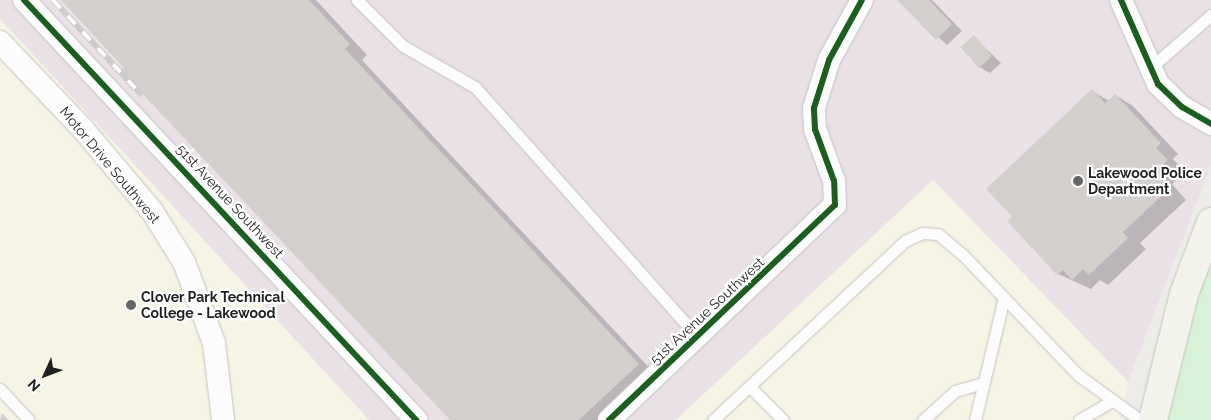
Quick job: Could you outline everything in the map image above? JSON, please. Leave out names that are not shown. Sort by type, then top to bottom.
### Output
[{"type":"main road","points":[[1154,420],[1182,302],[1211,222]]},
{"type":"street","name":"51st Avenue Southwest","points":[[24,0],[416,420]]},
{"type":"street","name":"51st Avenue Southwest","points":[[609,420],[836,205],[834,181],[815,129],[814,108],[829,60],[862,0]]},
{"type":"street","points":[[1121,0],[1149,69],[1169,97],[1211,124]]},
{"type":"street","name":"Motor Drive Southwest","points":[[0,42],[82,128],[152,211],[184,262],[214,342],[223,420]]},
{"type":"lane","points":[[357,0],[403,46],[475,87],[698,337]]},
{"type":"lane","points":[[1149,69],[1211,15]]},
{"type":"lane","points":[[713,420],[905,241],[922,232],[938,234],[1110,402],[1140,420]]},
{"type":"lane","points":[[975,420],[1004,297]]},
{"type":"lane","points":[[923,420],[955,391],[983,384]]},
{"type":"lane","points":[[750,387],[782,420]]},
{"type":"lane","points":[[0,389],[29,420]]},
{"type":"lane","points":[[1079,420],[1110,402]]},
{"type":"shaded area","points":[[0,0],[1211,0],[1211,165],[1128,382],[933,180],[676,420],[369,420],[0,19]]},
{"type":"shaded area","name":"Clover Park Technical College - Lakewood","points":[[0,19],[157,189],[369,420],[0,420]]},
{"type":"shaded area","points":[[933,180],[1128,382],[1120,420],[676,420]]},
{"type":"green space","points":[[1211,222],[1211,420],[1153,420]]},
{"type":"building","points":[[61,0],[309,0],[350,44],[345,49],[639,364],[579,420],[450,420],[120,70],[123,67]]},
{"type":"building","points":[[897,0],[929,0],[952,24],[936,40]]},
{"type":"building","points":[[974,35],[992,56],[979,68],[960,47]]},
{"type":"building","name":"Lakewood Police Department","points":[[1092,89],[1105,103],[1115,94],[1161,143],[1156,148],[1168,160],[1155,173],[1169,189],[1123,232],[1128,238],[1089,275],[1083,269],[1072,280],[1063,270],[1057,275],[1007,221],[1012,216],[986,189]]},
{"type":"building","points":[[2,413],[9,420],[0,420]]},
{"type":"railway","points":[[53,0],[142,95]]},
{"type":"cycle path","points":[[24,0],[416,420]]},
{"type":"cycle path","points":[[609,420],[835,205],[834,181],[815,129],[814,108],[829,60],[862,0]]},
{"type":"cycle path","points":[[1121,0],[1158,84],[1182,107],[1211,124]]},
{"type":"place","name":"Lakewood Police Department","points":[[1078,181]]},
{"type":"place","name":"Clover Park Technical College - Lakewood","points":[[131,305]]}]
